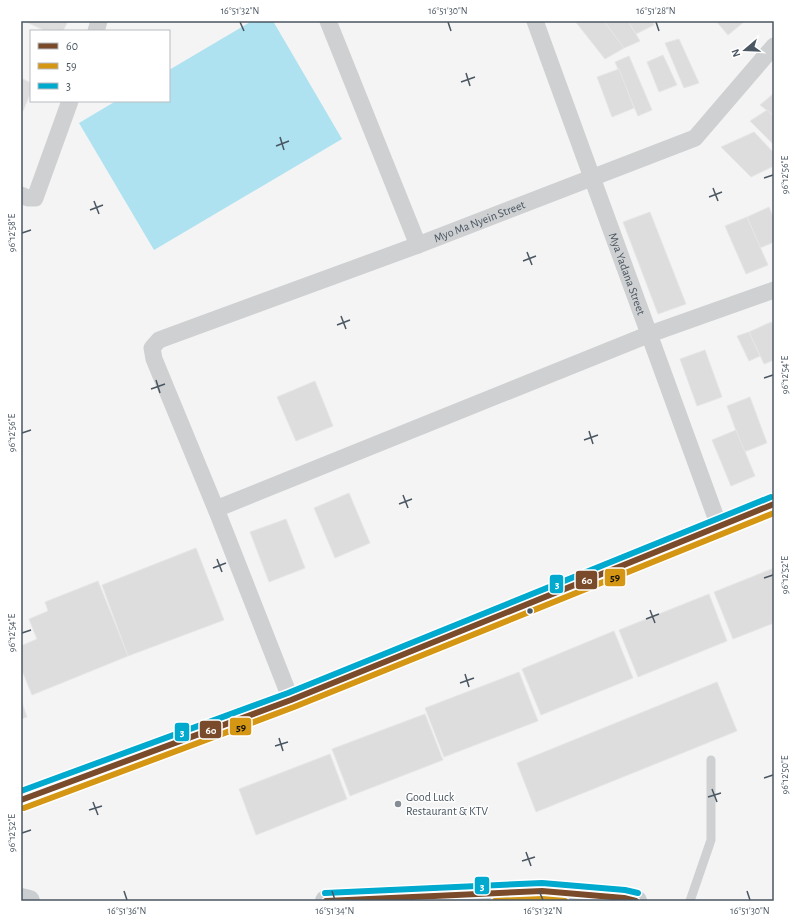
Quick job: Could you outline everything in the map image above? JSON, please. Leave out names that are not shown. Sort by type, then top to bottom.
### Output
[{"type":"main road","points":[[21,800],[291,700],[774,504]]},
{"type":"main road","points":[[326,901],[352,898],[490,897],[542,891],[624,898],[636,901]]},
{"type":"main road","points":[[21,899],[29,901]]},
{"type":"street","points":[[328,21],[418,245]]},
{"type":"street","name":"Mya Yadana Street","points":[[535,21],[719,526]]},
{"type":"street","name":"Myo Ma Nyein Street","points":[[216,509],[154,359],[152,348],[159,340],[418,245],[695,138],[774,46]]},
{"type":"street","points":[[21,195],[28,198],[35,198],[70,102]]},
{"type":"street","points":[[291,700],[216,509],[650,334],[774,290]]},
{"type":"lane","points":[[690,901],[711,840],[711,760]]},
{"type":"water","points":[[252,21],[273,21],[342,139],[154,250],[79,123],[114,102],[170,102],[170,69]]},
{"type":"building","points":[[24,21],[68,21],[64,30],[44,30]]},
{"type":"building","points":[[575,21],[604,21],[624,48],[605,59]]},
{"type":"building","points":[[604,21],[628,21],[640,41],[624,48]]},
{"type":"building","points":[[628,21],[652,21],[654,25],[636,34]]},
{"type":"building","points":[[716,21],[745,21],[728,35]]},
{"type":"building","points":[[679,39],[699,83],[684,88],[665,43]]},
{"type":"building","points":[[663,55],[677,85],[659,92],[647,62]]},
{"type":"building","points":[[629,56],[652,110],[638,116],[615,62]]},
{"type":"building","points":[[619,69],[634,108],[612,117],[597,77]]},
{"type":"building","points":[[21,78],[30,82],[30,94],[23,111],[21,110]]},
{"type":"building","points":[[774,93],[774,116],[760,105]]},
{"type":"building","points":[[767,110],[774,117],[774,145],[750,121]]},
{"type":"building","points":[[754,132],[774,153],[774,166],[751,177],[721,147]]},
{"type":"building","points":[[769,207],[774,219],[774,242],[760,248],[747,217]]},
{"type":"building","points":[[650,212],[686,304],[658,314],[623,222]]},
{"type":"building","points":[[747,217],[768,265],[746,274],[725,226]]},
{"type":"building","points":[[771,322],[774,326],[774,360],[764,364],[749,332]]},
{"type":"building","points":[[749,332],[760,356],[749,361],[737,336]]},
{"type":"building","points":[[705,350],[722,397],[697,406],[680,359]]},
{"type":"building","points":[[315,381],[333,426],[296,441],[277,397]]},
{"type":"building","points":[[750,397],[767,443],[744,452],[727,406]]},
{"type":"building","points":[[736,430],[755,476],[731,486],[712,440]]},
{"type":"building","points":[[349,493],[370,543],[335,558],[314,508]]},
{"type":"building","points":[[286,519],[305,568],[269,582],[250,532]]},
{"type":"building","points":[[196,548],[224,620],[128,656],[102,585]]},
{"type":"building","points":[[774,568],[774,623],[733,639],[714,592]]},
{"type":"building","points":[[98,581],[128,656],[32,695],[21,668],[21,646],[37,639],[29,619],[48,611],[45,602]]},
{"type":"building","points":[[709,594],[727,641],[638,677],[619,630]]},
{"type":"building","points":[[614,631],[633,678],[541,715],[522,669]]},
{"type":"building","points":[[519,672],[538,721],[444,757],[425,708]]},
{"type":"building","points":[[717,682],[737,731],[536,812],[517,763]]},
{"type":"building","points":[[21,700],[27,717],[21,719]]},
{"type":"building","points":[[425,714],[443,760],[350,796],[332,749]]},
{"type":"building","points":[[330,754],[347,799],[256,835],[239,789]]},
{"type":"transit line","name":"3","points":[[21,791],[288,693],[771,497]]},
{"type":"transit line","name":"60","points":[[21,800],[291,700],[774,504]]},
{"type":"transit line","name":"59","points":[[24,808],[294,707],[774,513]]},
{"type":"transit line","name":"3","points":[[325,893],[542,883],[625,890],[638,893]]},
{"type":"transit line","name":"60","points":[[326,901],[542,891],[624,898],[636,901]]},
{"type":"transit line","name":"59","points":[[495,901],[542,899],[565,901]]},
{"type":"place","name":"Good Luck Restaurant & KTV","points":[[398,804]]}]
